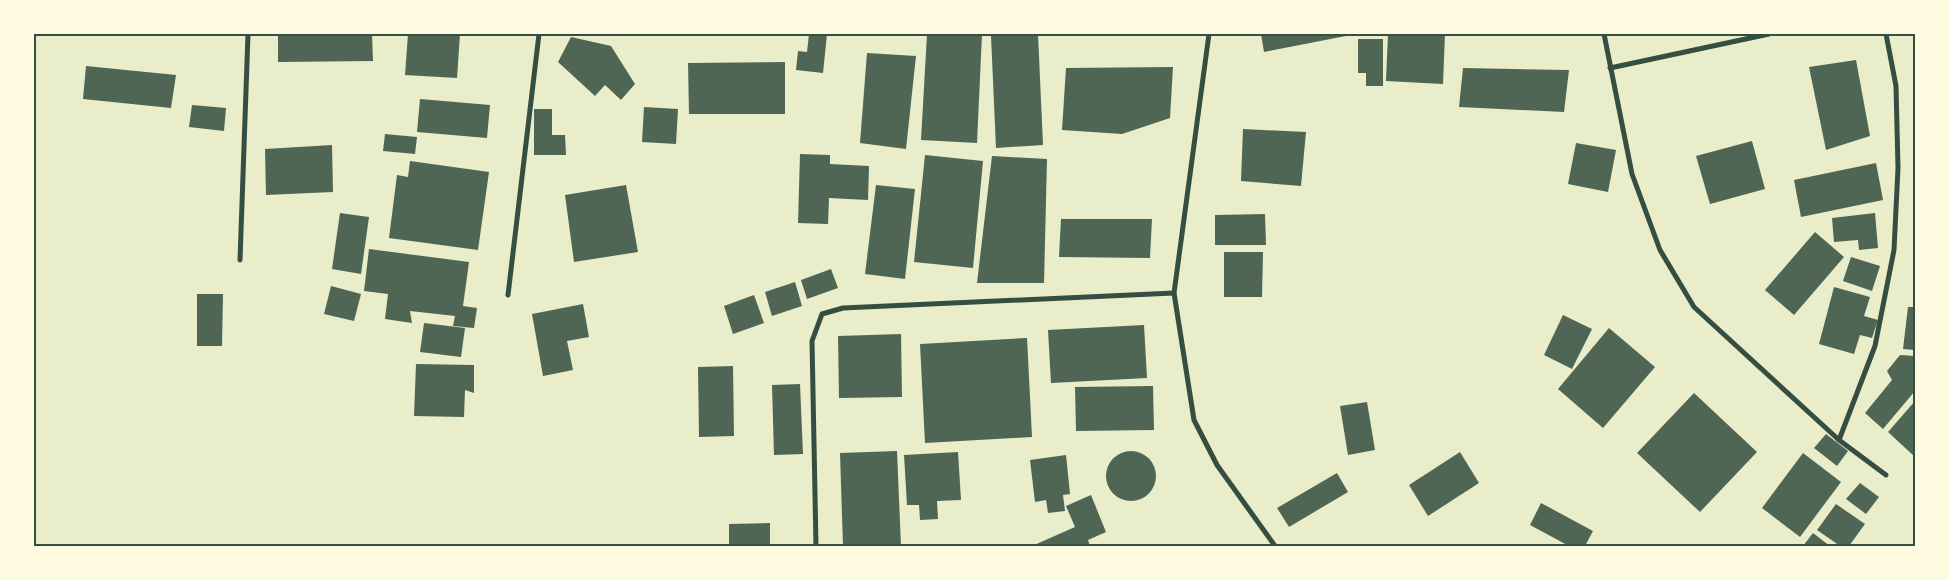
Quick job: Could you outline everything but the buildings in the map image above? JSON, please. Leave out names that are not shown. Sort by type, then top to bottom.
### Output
[{"type":"street","points":[[240,260],[248,34]]},
{"type":"street","points":[[508,295],[539,34]]},
{"type":"street","points":[[1209,34],[1174,293],[1194,420],[1217,465],[1275,546]]},
{"type":"street","points":[[1604,34],[1632,174],[1660,250],[1694,307],[1839,440],[1886,476]]},
{"type":"street","points":[[1610,68],[1769,34]]},
{"type":"street","points":[[1839,440],[1875,346],[1894,250],[1898,168],[1896,86],[1886,34]]},
{"type":"street","points":[[816,546],[812,341],[822,314],[843,308],[1174,293]]}]
